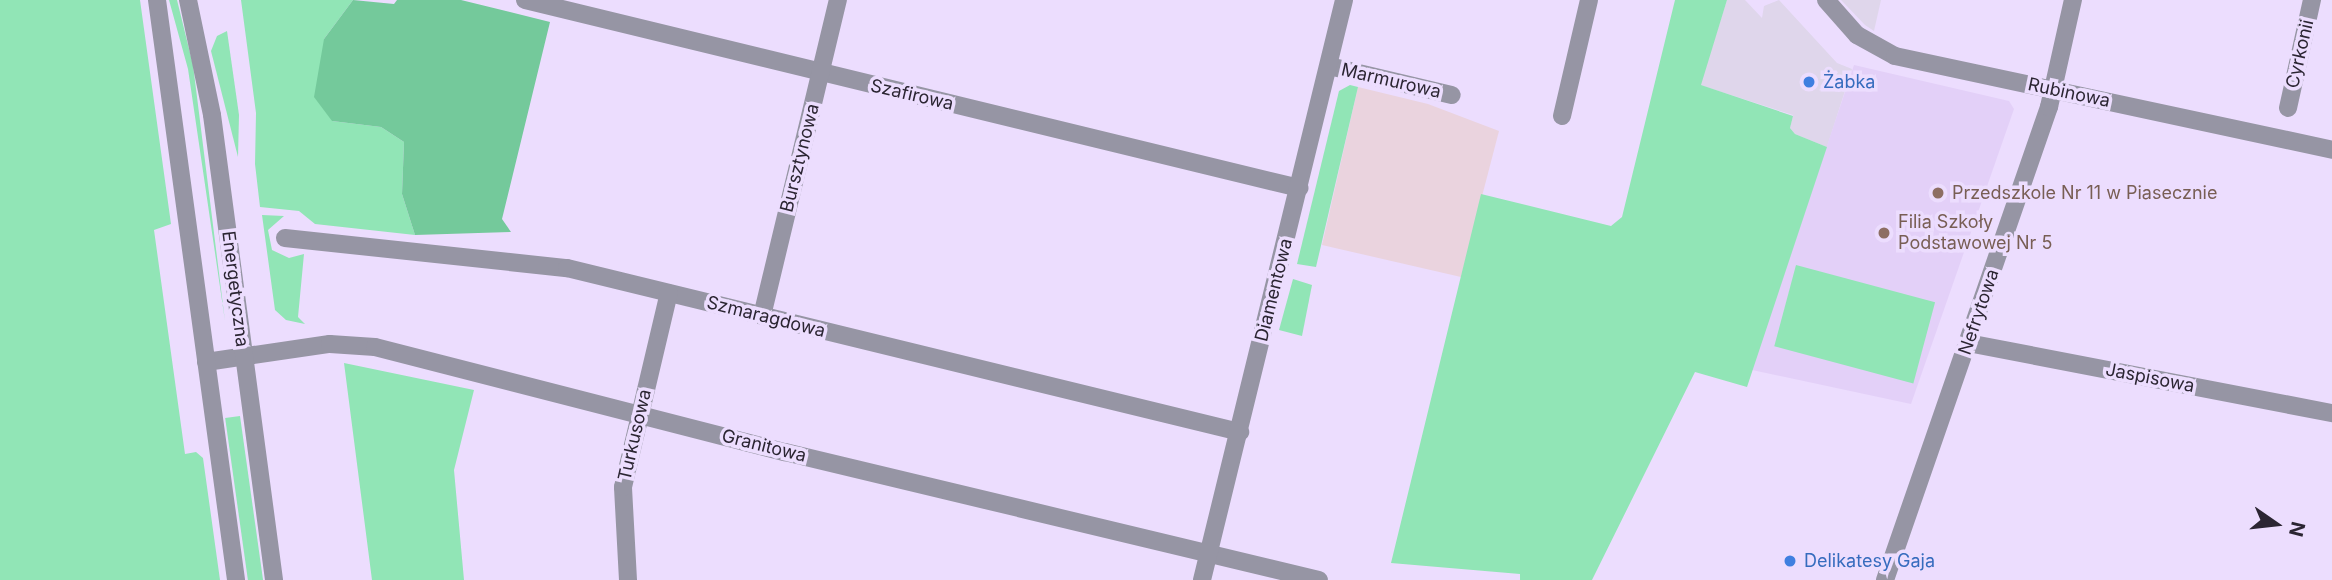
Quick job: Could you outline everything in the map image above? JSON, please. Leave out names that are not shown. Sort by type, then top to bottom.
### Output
[{"type":"street","points":[[157,0],[236,580]]},
{"type":"street","name":"Energetyczna","points":[[188,0],[212,115],[274,580]]},
{"type":"street","name":"Szafirowa","points":[[525,0],[1299,188]]},
{"type":"street","name":"Bursztynowa","points":[[762,316],[838,0]]},
{"type":"street","name":"Diamentowa","points":[[1202,580],[1344,0]]},
{"type":"street","points":[[1562,116],[1589,0]]},
{"type":"street","name":"Rubinowa","points":[[1826,0],[1857,35],[1895,56],[2332,150]]},
{"type":"street","name":"Nefrytowa","points":[[1885,580],[2054,90],[2073,0]]},
{"type":"street","name":"Cyrkonii","points":[[2288,108],[2312,0]]},
{"type":"street","name":"Marmurowa","points":[[1329,66],[1452,95]]},
{"type":"street","name":"Szmaragdowa","points":[[285,238],[567,268],[1240,432]]},
{"type":"street","name":"Turkusowa","points":[[628,580],[623,487],[669,293]]},
{"type":"street","name":"Jaspisowa","points":[[1968,343],[2332,413]]},
{"type":"street","name":"Granitowa","points":[[206,362],[330,344],[364,345],[1319,580]]},
{"type":"shaded area","points":[[1727,0],[1745,0],[1762,18],[1764,6],[1779,0],[1837,63],[1852,69],[1827,147],[1795,134],[1790,128],[1793,115],[1700,85]]},
{"type":"shaded area","points":[[1841,0],[1881,0],[1874,31],[1865,25]]},
{"type":"shaded area","name":"Filia Szkoły Podstawowej Nr 5","points":[[1854,65],[2009,101],[2014,109],[1911,404],[1752,370]]},
{"type":"shaded area","points":[[1358,87],[1428,104],[1499,131],[1461,277],[1322,245]]},
{"type":"green space","points":[[0,0],[140,0],[171,224],[154,230],[185,454],[196,452],[203,458],[220,580],[0,580]]},
{"type":"green space","points":[[169,0],[177,0],[193,65],[225,321],[188,69]]},
{"type":"green space","points":[[241,0],[353,0],[324,39],[332,121],[381,127],[404,142],[402,194],[415,235],[315,224],[299,211],[260,207],[255,164],[256,113]]},
{"type":"green space","points":[[353,0],[394,4],[397,0],[461,0],[550,22],[502,219],[511,232],[415,235],[402,194],[404,142],[381,127],[332,121],[314,97],[324,39]]},
{"type":"green space","points":[[1675,0],[1727,0],[1701,85],[1793,116],[1790,128],[1795,134],[1827,147],[1747,387],[1695,372],[1592,580],[1520,580],[1520,574],[1391,563],[1481,194],[1611,226],[1622,217]]},
{"type":"green space","points":[[227,31],[239,115],[238,157],[211,51],[217,36]]},
{"type":"green space","points":[[1350,85],[1358,87],[1316,267],[1297,264],[1339,91]]},
{"type":"green space","points":[[262,215],[284,216],[268,230],[272,250],[289,258],[304,254],[298,317],[305,324],[286,320],[275,310]]},
{"type":"green space","points":[[1796,265],[1935,302],[1913,383],[1774,346]]},
{"type":"green space","points":[[1293,279],[1312,285],[1302,336],[1279,330]]},
{"type":"green space","points":[[344,363],[474,390],[454,470],[464,580],[372,580]]},
{"type":"green space","points":[[240,416],[263,580],[248,580],[225,418]]},
{"type":"place","name":"Żabka","points":[[1809,82]]},
{"type":"place","name":"Przedszkole Nr 11 w Piasecznie","points":[[1938,193]]},
{"type":"place","name":"Filia Szkoły Podstawowej Nr 5","points":[[1884,233]]},
{"type":"place","name":"Delikatesy Gaja","points":[[1790,561]]}]
